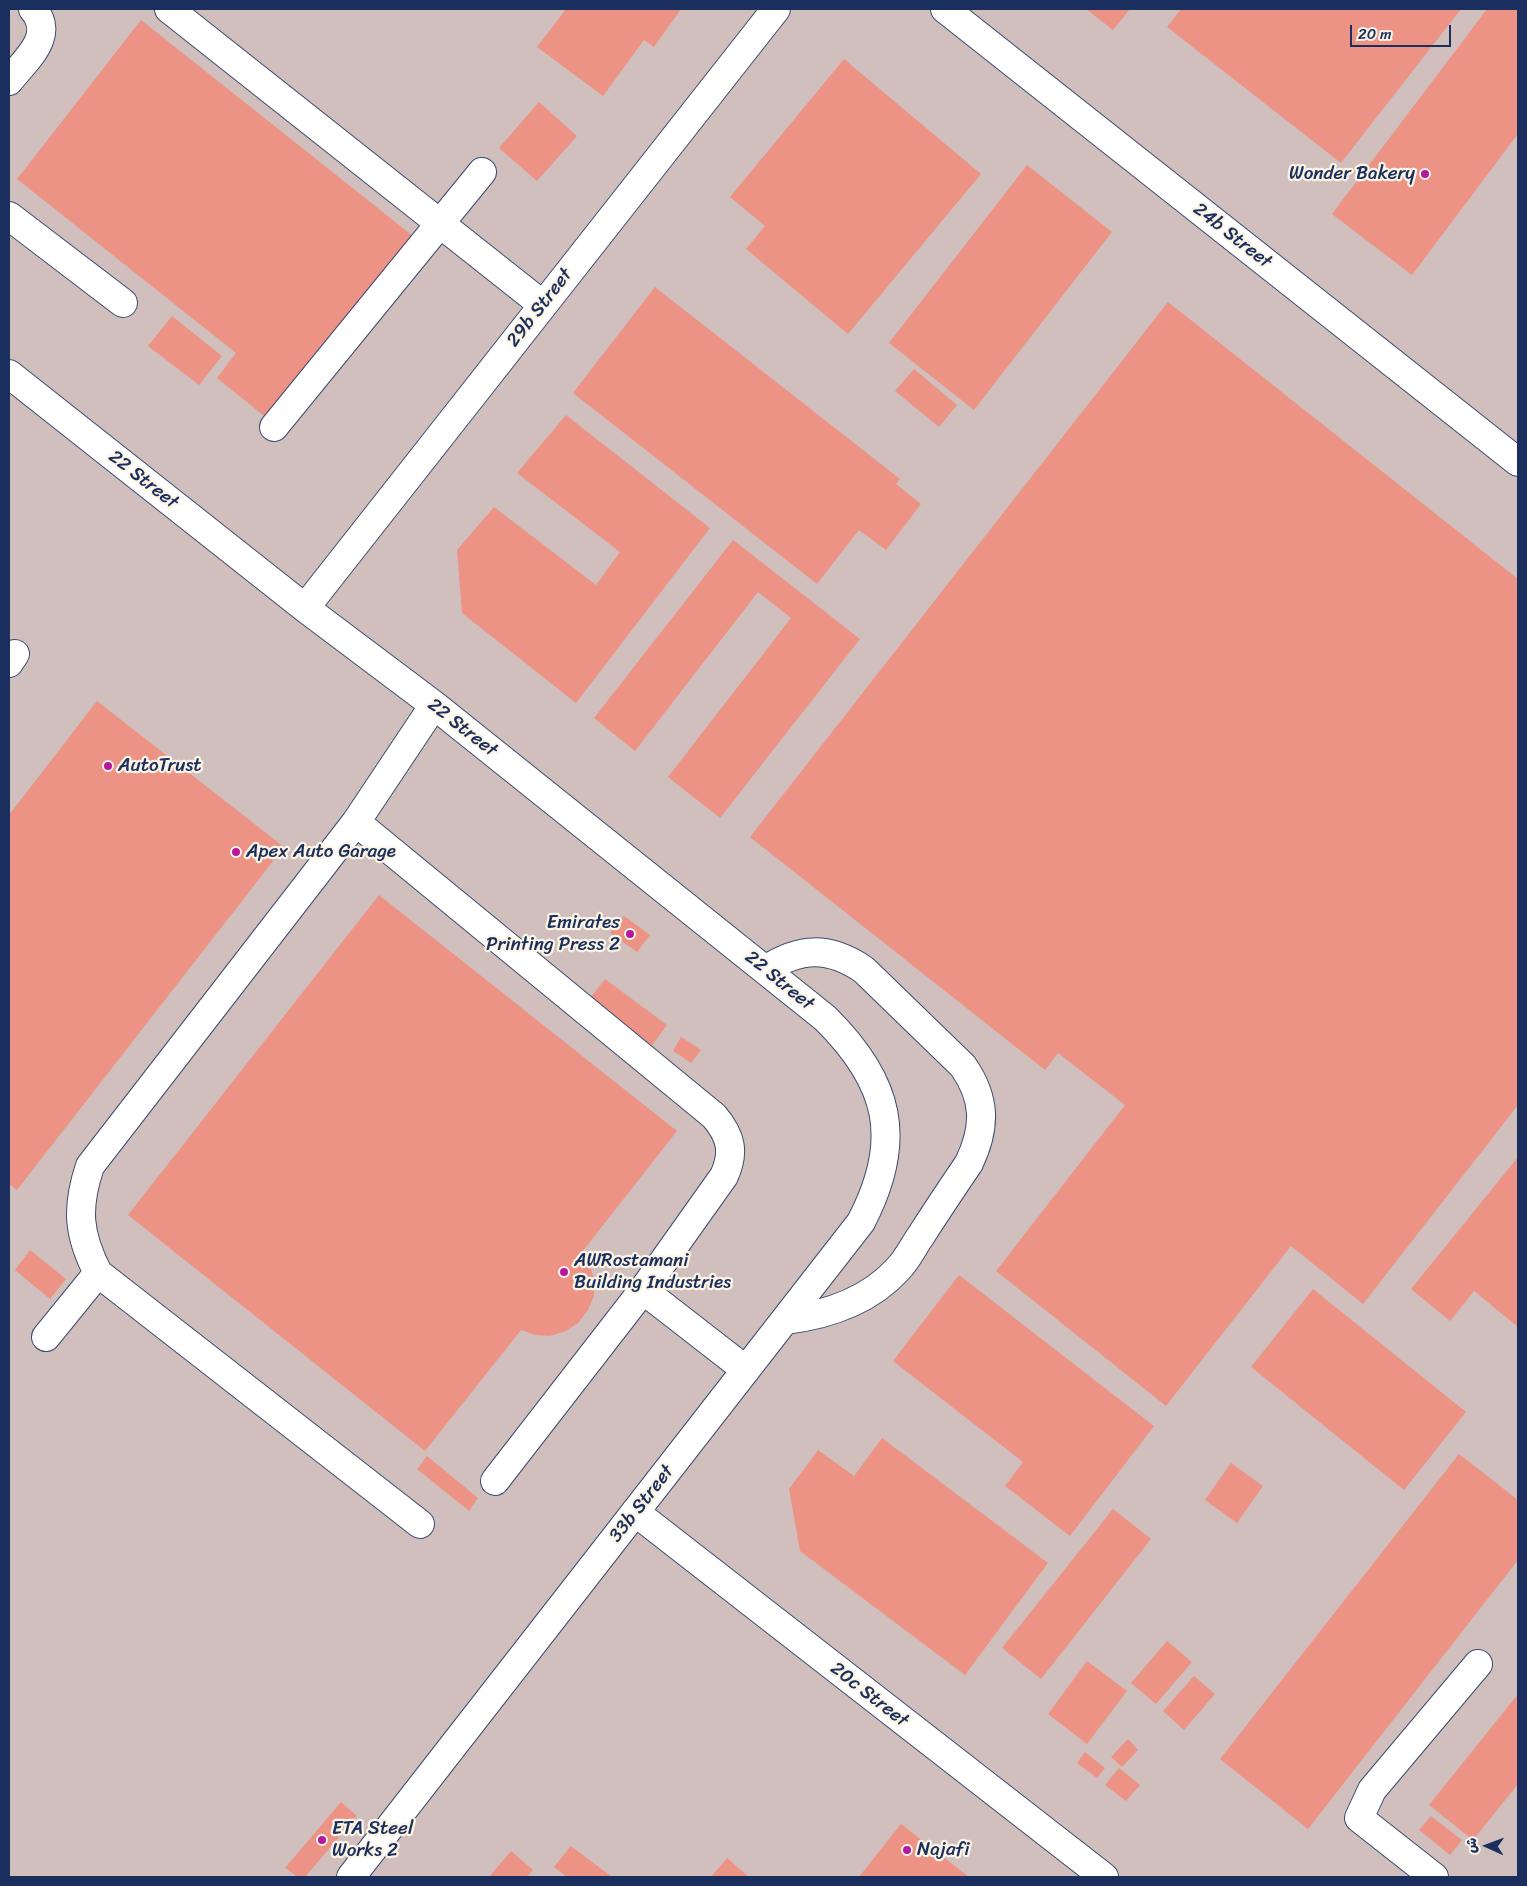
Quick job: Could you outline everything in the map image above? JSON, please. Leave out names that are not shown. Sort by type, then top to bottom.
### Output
[{"type":"street","points":[[9,81],[41,38],[43,27],[40,17],[33,9]]},
{"type":"street","points":[[169,9],[543,305]]},
{"type":"street","name":"29b Street","points":[[305,608],[776,9]]},
{"type":"street","name":"24b Street","points":[[945,9],[1518,462]]},
{"type":"street","points":[[274,427],[482,172]]},
{"type":"street","points":[[9,216],[122,303]]},
{"type":"street","name":"22 Street","points":[[9,374],[305,608],[434,705],[824,1018],[844,1038],[861,1060],[875,1084],[884,1111]]},
{"type":"street","points":[[420,1524],[98,1273],[86,1247],[82,1233],[80,1212],[83,1188],[90,1166],[356,822],[434,705]]},
{"type":"street","points":[[356,822],[714,1116],[728,1137],[731,1151],[729,1164],[724,1176],[642,1290],[495,1481]]},
{"type":"street","points":[[765,970],[781,960],[799,954],[818,952],[835,954],[850,961],[864,970],[963,1066],[972,1079],[978,1093],[980,1108],[981,1127],[977,1146],[969,1163],[899,1268],[879,1286],[857,1300],[818,1315],[785,1320]]},
{"type":"street","name":"33b Street","points":[[351,1877],[861,1222],[872,1202],[880,1180],[886,1134],[884,1111]]},
{"type":"street","points":[[46,1337],[98,1273]]},
{"type":"street","points":[[642,1290],[746,1370]]},
{"type":"street","name":"20c Street","points":[[635,1512],[1104,1877]]},
{"type":"street","points":[[1434,1877],[1359,1818],[1372,1790],[1478,1664]]},
{"type":"shaded area","points":[[9,9],[1518,9],[1518,1877],[9,1877]]},
{"type":"building","points":[[566,9],[681,9],[654,47],[644,40],[603,96],[537,47]]},
{"type":"building","points":[[1086,9],[1130,9],[1113,30]]},
{"type":"building","points":[[1181,9],[1461,9],[1341,163],[1167,27]]},
{"type":"building","name":"Wonder Bakery","points":[[1487,9],[1518,9],[1518,134],[1412,275],[1332,214]]},
{"type":"building","points":[[141,20],[413,236],[269,420],[217,378],[236,353],[17,179]]},
{"type":"building","points":[[844,59],[981,174],[848,334],[746,249],[765,226],[730,197]]},
{"type":"building","points":[[539,102],[577,136],[537,181],[499,148]]},
{"type":"building","points":[[1027,165],[1112,232],[974,410],[889,343]]},
{"type":"building","points":[[655,287],[900,479],[896,484],[921,504],[886,550],[859,530],[817,584],[573,393]]},
{"type":"building","points":[[1168,302],[1518,579],[1518,1105],[1363,1304],[1291,1246],[1166,1406],[996,1271],[1125,1105],[1058,1053],[1045,1070],[750,837]]},
{"type":"building","points":[[172,316],[222,356],[199,385],[148,346]]},
{"type":"building","points":[[914,369],[957,405],[939,427],[895,391]]},
{"type":"building","points":[[566,415],[710,528],[576,703],[462,613],[457,550],[494,507],[596,585],[620,552],[517,473]]},
{"type":"building","points":[[733,540],[860,639],[720,818],[668,777],[791,618],[758,592],[635,751],[594,718]]},
{"type":"building","points":[[97,701],[284,847],[17,1190],[9,1184],[9,815]]},
{"type":"building","points":[[379,895],[677,1131],[582,1252],[590,1265],[594,1280],[594,1296],[588,1310],[578,1323],[566,1331],[550,1336],[535,1335],[521,1330],[425,1451],[128,1215]]},
{"type":"building","points":[[624,916],[650,935],[637,952],[610,933]]},
{"type":"building","points":[[605,979],[667,1025],[650,1048],[588,1001]]},
{"type":"building","points":[[681,1037],[701,1050],[691,1063],[673,1051]]},
{"type":"building","points":[[1518,1157],[1518,1327],[1474,1291],[1450,1321],[1411,1289]]},
{"type":"building","points":[[30,1250],[66,1279],[50,1299],[15,1270]]},
{"type":"building","points":[[959,1275],[1154,1426],[1070,1536],[1005,1486],[1023,1462],[893,1361]]},
{"type":"building","points":[[1313,1289],[1466,1412],[1404,1490],[1251,1367]]},
{"type":"building","points":[[882,1438],[1048,1563],[965,1675],[800,1551],[789,1489],[818,1450],[854,1476]]},
{"type":"building","points":[[1459,1454],[1518,1500],[1518,1560],[1308,1829],[1220,1759]]},
{"type":"building","points":[[427,1456],[478,1498],[469,1511],[417,1469]]},
{"type":"building","points":[[1231,1463],[1263,1486],[1237,1523],[1205,1500]]},
{"type":"building","points":[[1113,1509],[1151,1539],[1041,1679],[1002,1648]]},
{"type":"building","points":[[1167,1641],[1192,1662],[1156,1704],[1131,1683]]},
{"type":"building","points":[[1087,1661],[1127,1691],[1087,1744],[1048,1714]]},
{"type":"building","points":[[1194,1676],[1215,1694],[1184,1730],[1163,1711]]},
{"type":"building","points":[[1518,1694],[1518,1784],[1473,1840],[1429,1805]]},
{"type":"building","points":[[1128,1739],[1138,1750],[1122,1767],[1111,1757]]},
{"type":"building","points":[[1085,1752],[1105,1768],[1097,1778],[1077,1763]]},
{"type":"building","points":[[1119,1768],[1140,1785],[1126,1801],[1105,1785]]},
{"type":"building","points":[[341,1802],[357,1816],[305,1877],[298,1877],[285,1868]]},
{"type":"building","points":[[1431,1816],[1462,1840],[1450,1855],[1419,1830]]},
{"type":"building","name":"Najafi","points":[[901,1824],[969,1877],[859,1877]]},
{"type":"building","points":[[571,1846],[612,1877],[567,1877],[554,1867]]},
{"type":"building","points":[[511,1851],[533,1870],[527,1877],[489,1877]]},
{"type":"building","points":[[727,1858],[749,1877],[711,1877]]},
{"type":"place","name":"Wonder Bakery","points":[[1425,174]]},
{"type":"place","name":"AutoTrust","points":[[108,766]]},
{"type":"place","name":"Apex Auto Garage","points":[[236,852]]},
{"type":"place","name":"Emirates Printing Press 2","points":[[630,934]]},
{"type":"place","name":"AWRostamani Building Industries","points":[[564,1272]]},
{"type":"place","name":"ETA Steel Works 2","points":[[322,1840]]},
{"type":"place","name":"Najafi","points":[[907,1850]]}]
